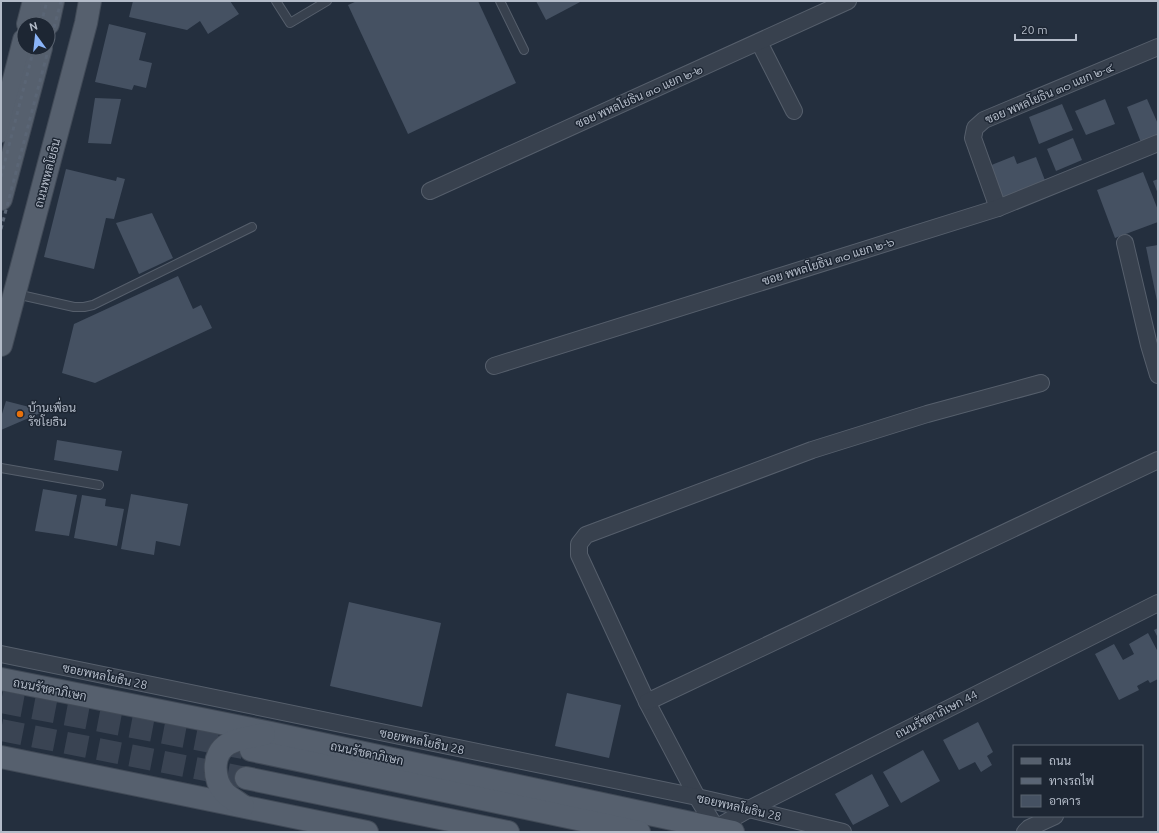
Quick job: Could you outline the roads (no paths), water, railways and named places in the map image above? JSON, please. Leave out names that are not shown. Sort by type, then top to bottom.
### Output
[{"type":"main road","points":[[30,16],[34,1]]},
{"type":"main road","points":[[50,16],[54,1]]},
{"type":"main road","name":"ถนนพหลโยธิน","points":[[1,345],[8,290],[44,129],[77,1]]},
{"type":"main road","name":"ถนนพหลโยธิน","points":[[8,290],[86,23],[90,1]]},
{"type":"main road","points":[[1,199],[22,56]]},
{"type":"main road","points":[[11,128],[38,56]]},
{"type":"main road","name":"ถนนรัชดาภิเษก","points":[[1,679],[271,733],[725,830]]},
{"type":"main road","points":[[246,808],[226,794],[219,785],[215,764],[217,756],[228,744],[271,733]]},
{"type":"main road","name":"ถนนรัชดาภิเษก","points":[[251,750],[639,832]]},
{"type":"main road","points":[[1,757],[367,832]]},
{"type":"main road","points":[[246,778],[508,832]]},
{"type":"street","name":"ซอย พหลโยธิน ๓๐ แยก ๒-๒","points":[[430,191],[848,1]]},
{"type":"street","points":[[758,42],[794,111]]},
{"type":"street","name":"ซอย พหลโยธิน ๓๐ แยก ๒-๔","points":[[998,208],[973,138],[975,128],[984,120],[1158,47]]},
{"type":"street","name":"ซอย พหลโยธิน ๓๐ แยก ๒-๖","points":[[494,366],[998,208],[1158,143]]},
{"type":"street","points":[[1125,243],[1149,345],[1158,375]]},
{"type":"street","points":[[725,830],[697,797],[648,702],[579,555],[579,544],[586,535],[812,450],[927,414],[1041,383]]},
{"type":"street","points":[[648,702],[1158,460]]},
{"type":"street","name":"ถนนรัชดาภิเษก 44","points":[[725,830],[749,809],[1158,602]]},
{"type":"street","name":"ซอยพหลโยธิน 28","points":[[1,654],[697,797],[843,832]]},
{"type":"street","points":[[1025,832],[1029,828],[1053,817]]},
{"type":"lane","points":[[276,1],[290,22],[327,1]]},
{"type":"lane","points":[[500,1],[524,50]]},
{"type":"lane","points":[[8,290],[74,307],[93,305],[252,227]]},
{"type":"lane","points":[[1,468],[99,485]]},
{"type":"tunnel","points":[[1,702],[243,748]]},
{"type":"tunnel","points":[[1,730],[246,778]]},
{"type":"railway","points":[[43,16],[47,1]]},
{"type":"railway","points":[[1,229],[61,1]]},
{"type":"railway","points":[[1,177],[32,56]]},
{"type":"place","name":"บ้านเพื่อน รัชโยธิน","points":[[20,414]]}]
